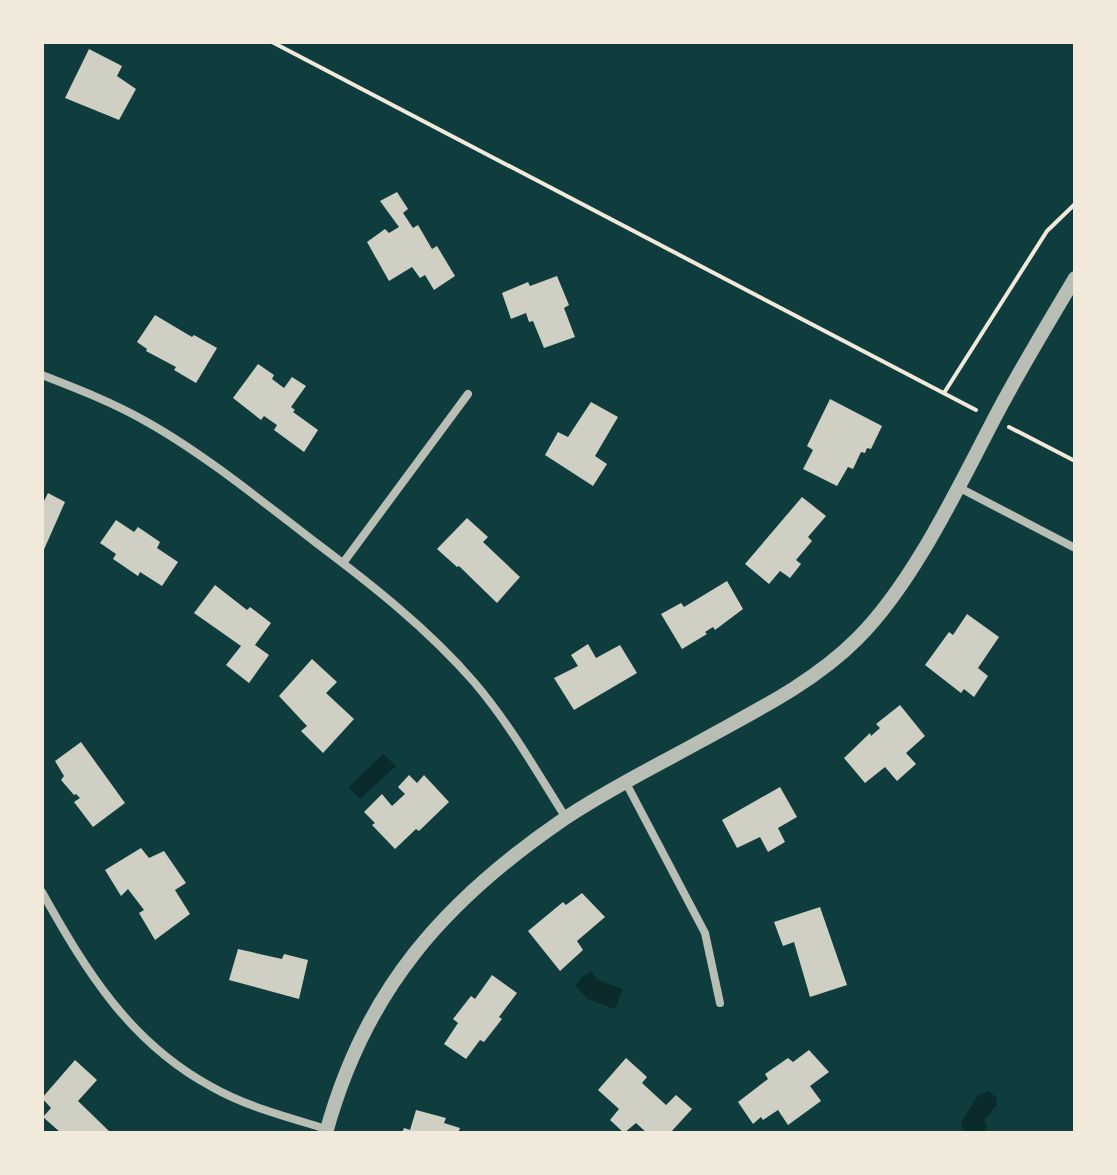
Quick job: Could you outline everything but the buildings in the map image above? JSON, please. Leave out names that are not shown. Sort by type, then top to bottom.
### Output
[{"type":"street","points":[[42,892],[75,951],[107,998],[150,1044],[214,1089],[263,1110],[326,1131],[357,1043],[416,950],[449,911],[482,880],[566,818],[804,683],[858,639],[902,585],[1019,371],[1075,278]]},
{"type":"street","points":[[42,375],[149,422],[245,488],[419,626],[477,685],[566,818]]},
{"type":"street","points":[[343,563],[468,394]]},
{"type":"street","points":[[958,487],[1075,548]]},
{"type":"street","points":[[626,783],[705,933],[720,1003]]},
{"type":"path","points":[[272,42],[976,410]]},
{"type":"path","points":[[944,393],[1047,231],[1075,204]]},
{"type":"path","points":[[1003,424],[1075,461]]},
{"type":"water","points":[[383,754],[396,766],[360,799],[349,787]]},
{"type":"water","points":[[591,971],[598,980],[623,989],[615,1009],[587,999],[575,986],[584,974],[586,976]]},
{"type":"water","points":[[988,1091],[996,1097],[997,1105],[984,1120],[987,1127],[983,1133],[968,1133],[961,1123],[978,1095]]}]
